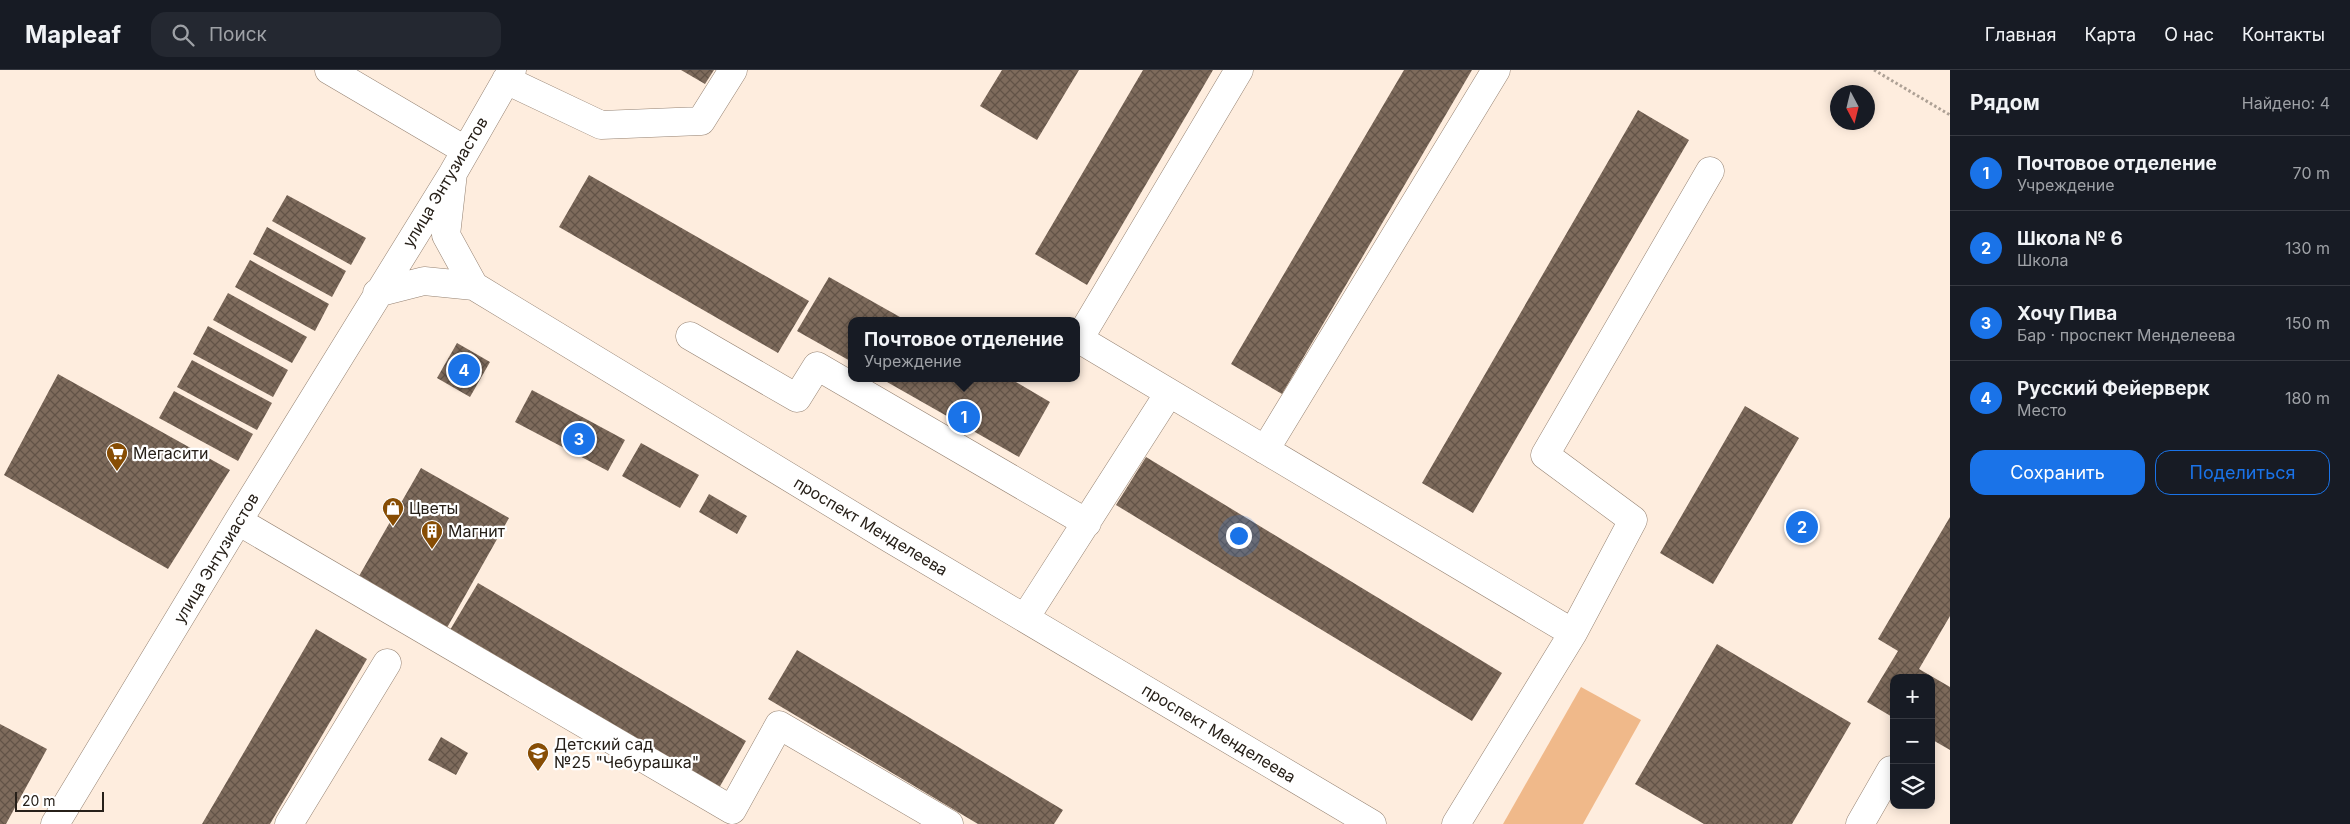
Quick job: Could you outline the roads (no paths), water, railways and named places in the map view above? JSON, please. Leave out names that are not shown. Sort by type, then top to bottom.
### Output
[{"type":"street","points":[[329,70],[459,161],[446,235],[474,286]]},
{"type":"street","points":[[509,75],[601,125],[701,121],[733,70]]},
{"type":"street","points":[[1080,337],[1239,70]]},
{"type":"street","points":[[1265,450],[1496,70]]},
{"type":"street","name":"улица Энтузиастов","points":[[55,824],[459,161],[509,75]]},
{"type":"street","points":[[1456,824],[1573,632],[1633,520],[1545,455],[1710,171]]},
{"type":"street","points":[[378,293],[424,281],[474,286]]},
{"type":"street","name":"проспект Менделеева","points":[[474,286],[1025,618],[1372,824]]},
{"type":"street","points":[[690,336],[797,398],[817,366],[1087,523]]},
{"type":"street","points":[[1080,340],[1573,632]]},
{"type":"street","points":[[1025,618],[1169,393]]},
{"type":"street","points":[[238,521],[732,810],[779,724],[949,824]]},
{"type":"street","points":[[289,824],[387,663]]},
{"type":"street","points":[[1860,824],[1890,772]]},
{"type":"place","name":"Русский Фейерверк","points":[[464,370]]},
{"type":"place","name":"Почтовое отделение","points":[[964,417]]},
{"type":"place","name":"Хочу Пива","points":[[579,439]]},
{"type":"place","name":"Мегасити","points":[[117,472]]},
{"type":"place","name":"Цветы","points":[[393,527]]},
{"type":"place","name":"Школа № 6","points":[[1802,527]]},
{"type":"place","name":"Магнит","points":[[432,550]]},
{"type":"place","name":"Детский сад №25 \"Чебурашка\"","points":[[538,772]]}]
